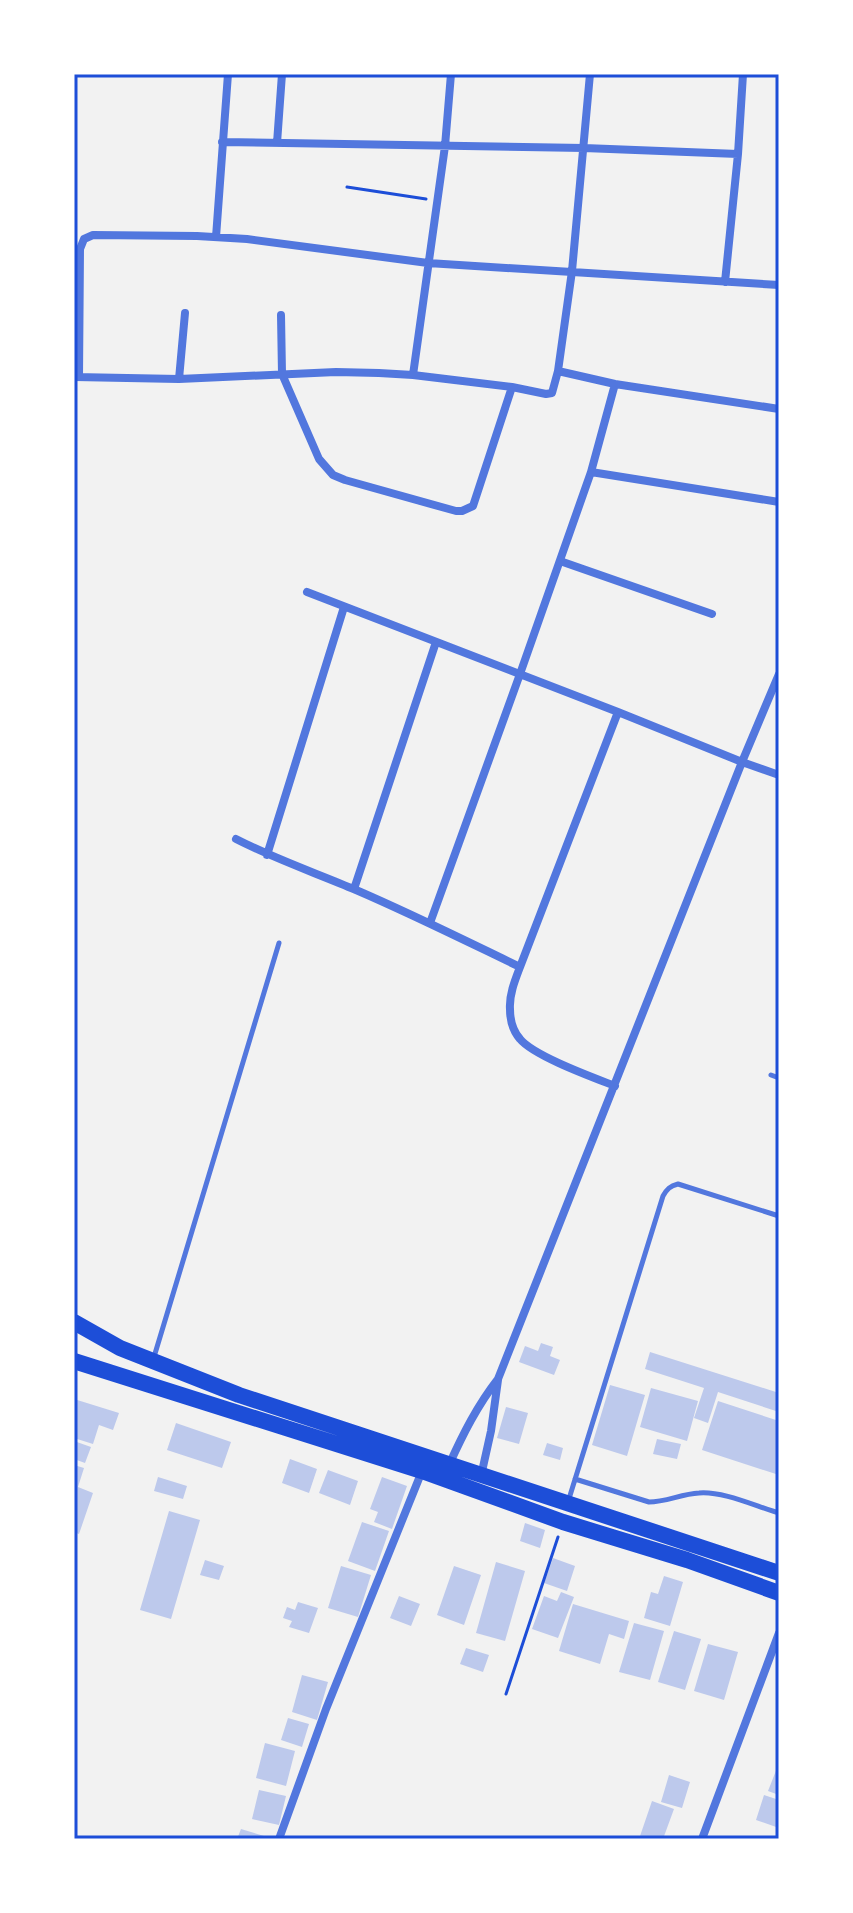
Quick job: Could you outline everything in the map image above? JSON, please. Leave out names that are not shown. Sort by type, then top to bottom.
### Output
[{"type":"main road","points":[[74,1322],[120,1348],[239,1395],[779,1573]]},
{"type":"main road","points":[[74,1361],[422,1471],[572,1525],[687,1560],[779,1593]]},
{"type":"main road","points":[[567,1505],[572,1525]]},
{"type":"main road","points":[[572,1525],[586,1510]]},
{"type":"street","points":[[216,237],[228,74]]},
{"type":"street","points":[[277,143],[282,74]]},
{"type":"street","points":[[413,375],[445,146],[451,74]]},
{"type":"street","points":[[590,74],[572,271],[558,371],[554,390],[549,394],[413,375],[336,372],[179,379],[77,377],[80,249],[84,239],[93,235],[216,237],[302,245],[428,263],[572,271],[779,285]]},
{"type":"street","points":[[725,282],[743,74]]},
{"type":"street","points":[[222,142],[584,148],[738,154]]},
{"type":"street","points":[[179,379],[185,313]]},
{"type":"street","points":[[281,315],[282,374],[319,459],[333,475],[456,511],[473,506],[512,387]]},
{"type":"street","points":[[558,371],[615,384],[779,409]]},
{"type":"street","points":[[430,923],[591,472],[615,384]]},
{"type":"street","points":[[591,472],[779,502]]},
{"type":"street","points":[[560,561],[712,614]]},
{"type":"street","points":[[307,592],[779,775]]},
{"type":"street","points":[[267,855],[344,607]]},
{"type":"street","points":[[354,889],[436,642]]},
{"type":"street","points":[[481,1476],[498,1379],[742,762],[776,692],[779,674]]},
{"type":"street","points":[[615,1086],[553,1060],[520,1039],[510,1008],[520,967],[618,712]]},
{"type":"street","points":[[236,839],[430,923],[520,967]]},
{"type":"street","points":[[449,1466],[468,1423],[498,1379]]},
{"type":"street","points":[[279,1839],[326,1709],[422,1471]]},
{"type":"street","points":[[702,1839],[779,1633]]},
{"type":"lane","points":[[153,1362],[279,943]]},
{"type":"lane","points":[[771,1075],[779,1078]]},
{"type":"lane","points":[[567,1505],[667,1189],[678,1184],[779,1216]]},
{"type":"lane","points":[[575,1479],[649,1502],[694,1493],[717,1494],[779,1513]]},
{"type":"path","points":[[347,187],[438,200]]},
{"type":"path","points":[[506,1694],[572,1525]]},
{"type":"building","points":[[541,1343],[553,1347],[550,1356],[560,1360],[554,1375],[519,1362],[525,1346],[538,1351]]},
{"type":"building","points":[[650,1352],[779,1393],[779,1412],[718,1392],[708,1423],[694,1418],[704,1388],[645,1369]]},
{"type":"building","points":[[610,1385],[645,1395],[627,1456],[592,1445]]},
{"type":"building","points":[[651,1388],[698,1401],[687,1441],[640,1427]]},
{"type":"building","points":[[74,1399],[119,1413],[113,1430],[99,1425],[93,1444],[74,1438]]},
{"type":"building","points":[[718,1401],[779,1421],[779,1475],[702,1450]]},
{"type":"building","points":[[506,1407],[528,1413],[519,1444],[497,1438]]},
{"type":"building","points":[[176,1423],[231,1442],[222,1468],[167,1450]]},
{"type":"building","points":[[657,1439],[681,1444],[677,1459],[653,1454]]},
{"type":"building","points":[[74,1441],[91,1447],[85,1463],[74,1459]]},
{"type":"building","points":[[547,1443],[563,1448],[560,1460],[543,1455]]},
{"type":"building","points":[[290,1459],[317,1469],[309,1493],[282,1483]]},
{"type":"building","points":[[74,1465],[84,1468],[78,1487],[93,1493],[79,1534],[74,1532]]},
{"type":"building","points":[[328,1470],[358,1481],[350,1505],[319,1493]]},
{"type":"building","points":[[158,1477],[187,1486],[183,1499],[154,1491]]},
{"type":"building","points":[[382,1477],[407,1486],[392,1529],[374,1522],[378,1512],[370,1509]]},
{"type":"building","points":[[169,1511],[200,1520],[171,1619],[140,1610]]},
{"type":"building","points":[[362,1522],[389,1531],[375,1571],[348,1561]]},
{"type":"building","points":[[525,1523],[545,1530],[540,1548],[520,1541]]},
{"type":"building","points":[[553,1558],[575,1566],[567,1591],[544,1583]]},
{"type":"building","points":[[205,1560],[224,1566],[219,1580],[200,1575]]},
{"type":"building","points":[[496,1562],[525,1571],[505,1641],[476,1633]]},
{"type":"building","points":[[341,1566],[371,1575],[358,1617],[328,1608]]},
{"type":"building","points":[[454,1566],[481,1575],[464,1625],[437,1615]]},
{"type":"building","points":[[664,1576],[683,1582],[670,1626],[644,1618],[651,1592],[658,1594]]},
{"type":"building","points":[[561,1592],[574,1597],[558,1638],[532,1629],[544,1596],[557,1601]]},
{"type":"building","points":[[399,1596],[420,1604],[411,1626],[390,1618]]},
{"type":"building","points":[[298,1602],[318,1608],[309,1633],[289,1627],[292,1621],[283,1618],[287,1607],[295,1610]]},
{"type":"building","points":[[573,1604],[629,1621],[624,1639],[609,1634],[600,1664],[559,1651]]},
{"type":"building","points":[[634,1623],[664,1631],[650,1680],[619,1672]]},
{"type":"building","points":[[674,1631],[701,1639],[685,1690],[658,1682]]},
{"type":"building","points":[[708,1644],[738,1652],[724,1700],[694,1691]]},
{"type":"building","points":[[466,1648],[489,1655],[483,1672],[460,1664]]},
{"type":"building","points":[[302,1675],[328,1682],[317,1720],[292,1712]]},
{"type":"building","points":[[288,1718],[309,1724],[302,1747],[281,1740]]},
{"type":"building","points":[[265,1743],[295,1751],[286,1786],[256,1778]]},
{"type":"building","points":[[779,1763],[779,1795],[768,1791]]},
{"type":"building","points":[[669,1775],[690,1782],[682,1808],[661,1802]]},
{"type":"building","points":[[259,1790],[286,1796],[279,1825],[252,1819]]},
{"type":"building","points":[[764,1795],[779,1800],[779,1828],[756,1820]]},
{"type":"building","points":[[652,1801],[674,1809],[663,1839],[639,1839]]},
{"type":"building","points":[[241,1829],[264,1836],[263,1839],[237,1839]]}]
